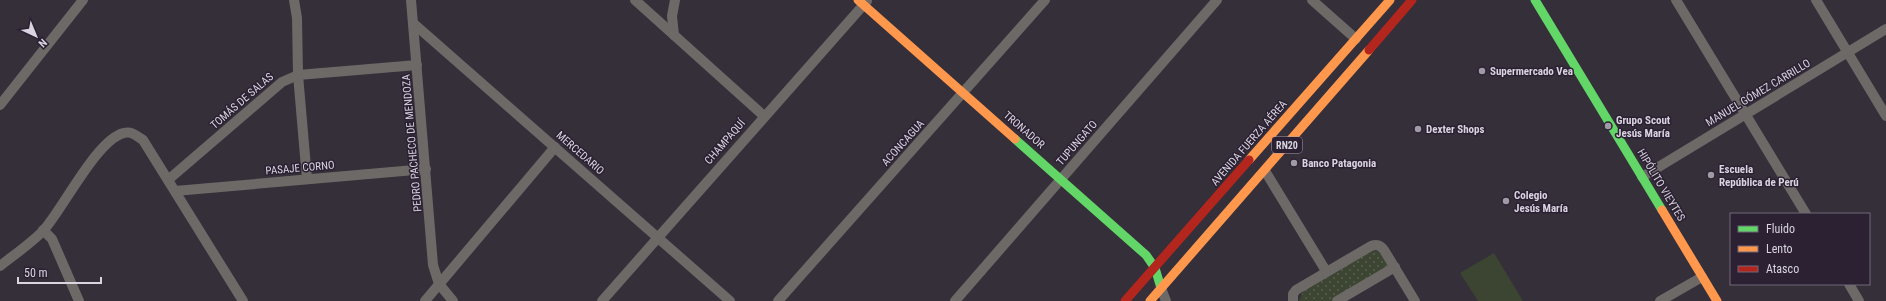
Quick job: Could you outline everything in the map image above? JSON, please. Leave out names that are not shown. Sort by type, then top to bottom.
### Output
[{"type":"main road","name":"AVENIDA FUERZA AÉREA","points":[[1125,301],[1390,0]]},
{"type":"main road","name":"RN20","points":[[1150,301],[1265,171],[1412,0]]},
{"type":"main road","name":"HIPÓLITO VIEYTES","points":[[1535,0],[1717,301]]},
{"type":"main road","name":"TRONADOR","points":[[863,2],[1146,255],[1155,268],[1161,288]]},
{"type":"street","points":[[0,105],[83,0]]},
{"type":"street","points":[[294,0],[298,30],[298,75],[307,179]]},
{"type":"street","name":"PEDRO PACHECO DE MENDOZA","points":[[411,0],[434,265],[439,284]]},
{"type":"street","points":[[635,0],[764,116]]},
{"type":"street","points":[[674,35],[672,16],[675,0]]},
{"type":"street","name":"ACONCAGUA","points":[[778,301],[1045,0]]},
{"type":"street","name":"TUPUNGATO","points":[[955,301],[1217,0]]},
{"type":"street","points":[[1312,0],[1356,39]]},
{"type":"street","points":[[1676,0],[1805,213]]},
{"type":"street","points":[[1816,0],[1886,116]]},
{"type":"street","name":"CHAMPAQUÍ","points":[[602,301],[863,2]]},
{"type":"street","name":"MERCEDARIO","points":[[413,23],[730,301]]},
{"type":"street","name":"MANUEL GÓMEZ CARRILLO","points":[[1642,177],[1886,29]]},
{"type":"street","name":"TOMÁS DE SALAS","points":[[168,180],[282,82],[298,75],[417,65]]},
{"type":"street","points":[[0,266],[43,230],[101,149],[123,133],[129,132],[136,134],[143,140],[243,301]]},
{"type":"street","points":[[425,301],[554,147]]},
{"type":"street","name":"PASAJE CORNO","points":[[175,191],[426,169]]},
{"type":"street","points":[[1265,171],[1326,271]]},
{"type":"street","points":[[43,230],[52,239],[79,301]]},
{"type":"street","points":[[1293,301],[1293,294],[1296,290],[1326,271],[1371,246],[1376,245],[1381,246],[1416,301]]},
{"type":"street","points":[[1337,301],[1395,267]]},
{"type":"street","points":[[1660,301],[1702,277]]},
{"type":"street","points":[[439,284],[453,301]]},
{"type":"street","points":[[1850,285],[1859,301]]},
{"type":"street","points":[[1161,288],[1166,301]]},
{"type":"green space","points":[[1370,249],[1380,253],[1390,266],[1331,301],[1299,301],[1303,291]]},
{"type":"green space","points":[[1494,253],[1523,301],[1478,301],[1460,273]]},
{"type":"traffic: fast","points":[[1535,0],[1662,210]]},
{"type":"traffic: fast","points":[[1015,139],[1146,255],[1155,268],[1161,288]]},
{"type":"traffic: slow","points":[[858,0],[1015,139]]},
{"type":"traffic: slow","points":[[1249,160],[1390,0]]},
{"type":"traffic: slow","points":[[1150,301],[1369,50]]},
{"type":"traffic: slow","points":[[1662,210],[1717,301]]},
{"type":"traffic: jam","points":[[1369,50],[1412,0]]},
{"type":"traffic: jam","points":[[1125,301],[1249,160]]},
{"type":"place","name":"Supermercado Vea","points":[[1482,71]]},
{"type":"place","name":"Grupo Scout Jesús María","points":[[1608,126]]},
{"type":"place","name":"Dexter Shops","points":[[1418,129]]},
{"type":"place","name":"Banco Patagonia","points":[[1294,163]]},
{"type":"place","name":"Escuela República de Perú","points":[[1711,175]]},
{"type":"place","name":"Colegio Jesús María","points":[[1506,201]]}]
